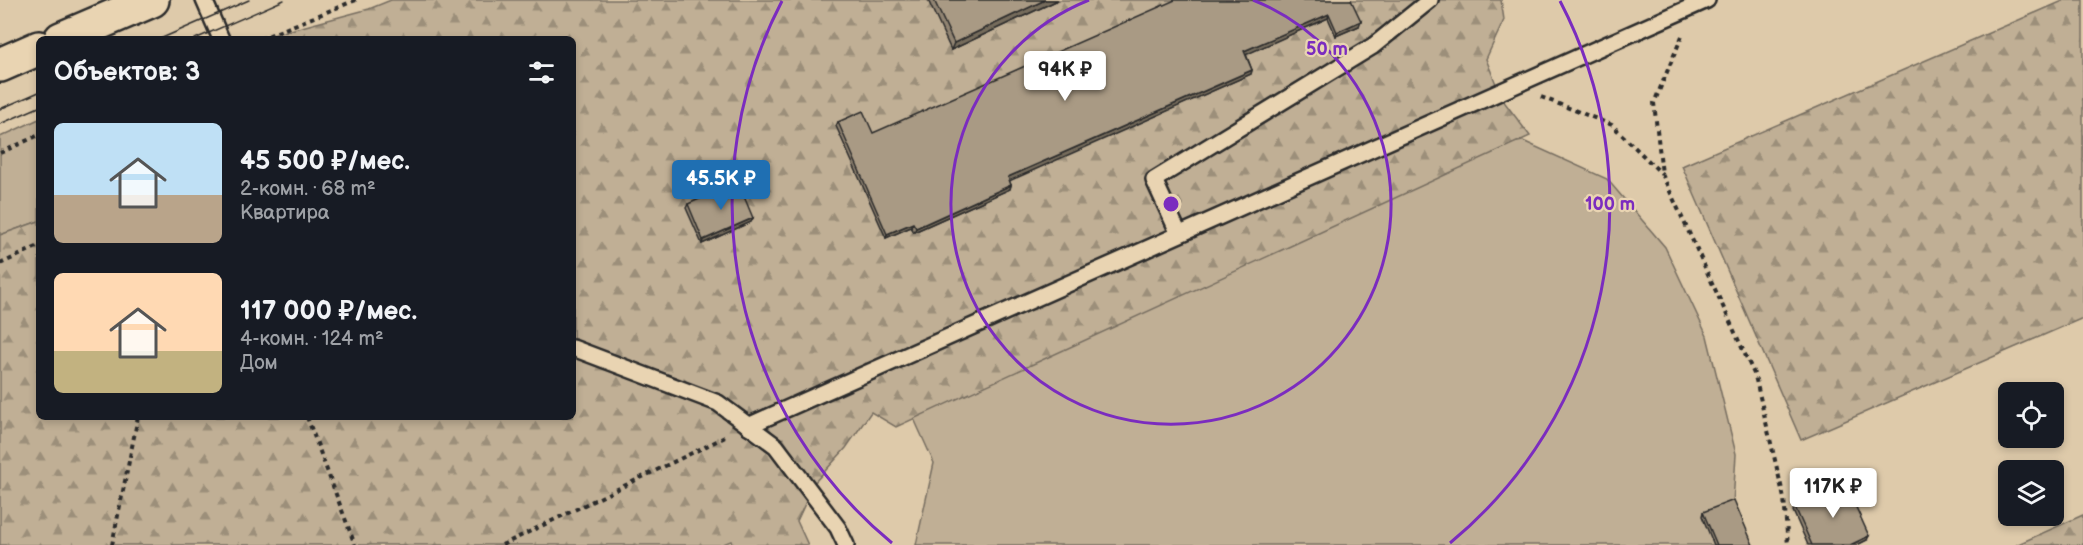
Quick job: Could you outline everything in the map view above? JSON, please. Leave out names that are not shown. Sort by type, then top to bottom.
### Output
[{"type":"street","points":[[66,36],[116,7],[152,0]]},
{"type":"street","points":[[0,65],[36,49]]},
{"type":"lane","points":[[204,0],[220,36]]},
{"type":"lane","points":[[1179,234],[1154,180],[1373,46],[1430,0]]},
{"type":"lane","points":[[748,426],[1701,3]]},
{"type":"lane","points":[[576,349],[718,404],[776,446],[838,528],[846,545]]},
{"type":"path","points":[[267,36],[356,0]]},
{"type":"path","points":[[1701,3],[1653,104],[1662,174],[1755,376],[1784,498],[1788,545]]},
{"type":"path","points":[[1513,86],[1612,125],[1662,174]]},
{"type":"path","points":[[0,153],[36,136]]},
{"type":"path","points":[[0,264],[36,247]]},
{"type":"path","points":[[112,545],[137,420]]},
{"type":"path","points":[[309,420],[355,545]]},
{"type":"path","points":[[502,545],[748,426]]},
{"type":"green space","points":[[391,0],[1501,0],[1504,20],[1486,59],[1502,99],[1530,136],[896,427],[871,412],[846,448],[815,482],[797,521],[808,545],[733,545],[731,541],[721,545],[0,545],[0,235],[36,222],[36,420],[576,420],[576,36],[268,36],[369,9]]},
{"type":"green space","points":[[2065,0],[2083,0],[2083,318],[1801,440],[1682,166]]},
{"type":"green space","points":[[36,120],[36,222],[0,235],[0,137]]},
{"type":"green space","points":[[1523,141],[1607,179],[1665,247],[1707,336],[1736,454],[1733,504],[1749,545],[916,545],[934,463],[906,401],[1478,149]]},
{"type":"green space","points":[[2083,515],[2083,545],[2016,545],[2058,526],[2064,526],[2064,524]]},
{"type":"building","points":[[934,0],[1045,0],[954,43]]},
{"type":"building","points":[[1175,0],[1351,0],[1361,21],[1337,32],[1329,14],[1244,51],[1252,70],[1008,177],[1011,185],[916,228],[913,223],[887,234],[838,122],[863,111],[873,133]]},
{"type":"building","points":[[738,182],[753,218],[703,240],[688,204]]},
{"type":"building","points":[[1846,485],[1869,536],[1850,545],[1812,545],[1795,507]]},
{"type":"building","points":[[1734,500],[1753,545],[1717,545],[1703,512]]},
{"type":"tram line","points":[[167,36],[249,0]]},
{"type":"tram line","points":[[202,36],[284,0]]},
{"type":"tram line","points":[[0,109],[36,93]]},
{"type":"tram line","points":[[0,124],[36,108]]}]
